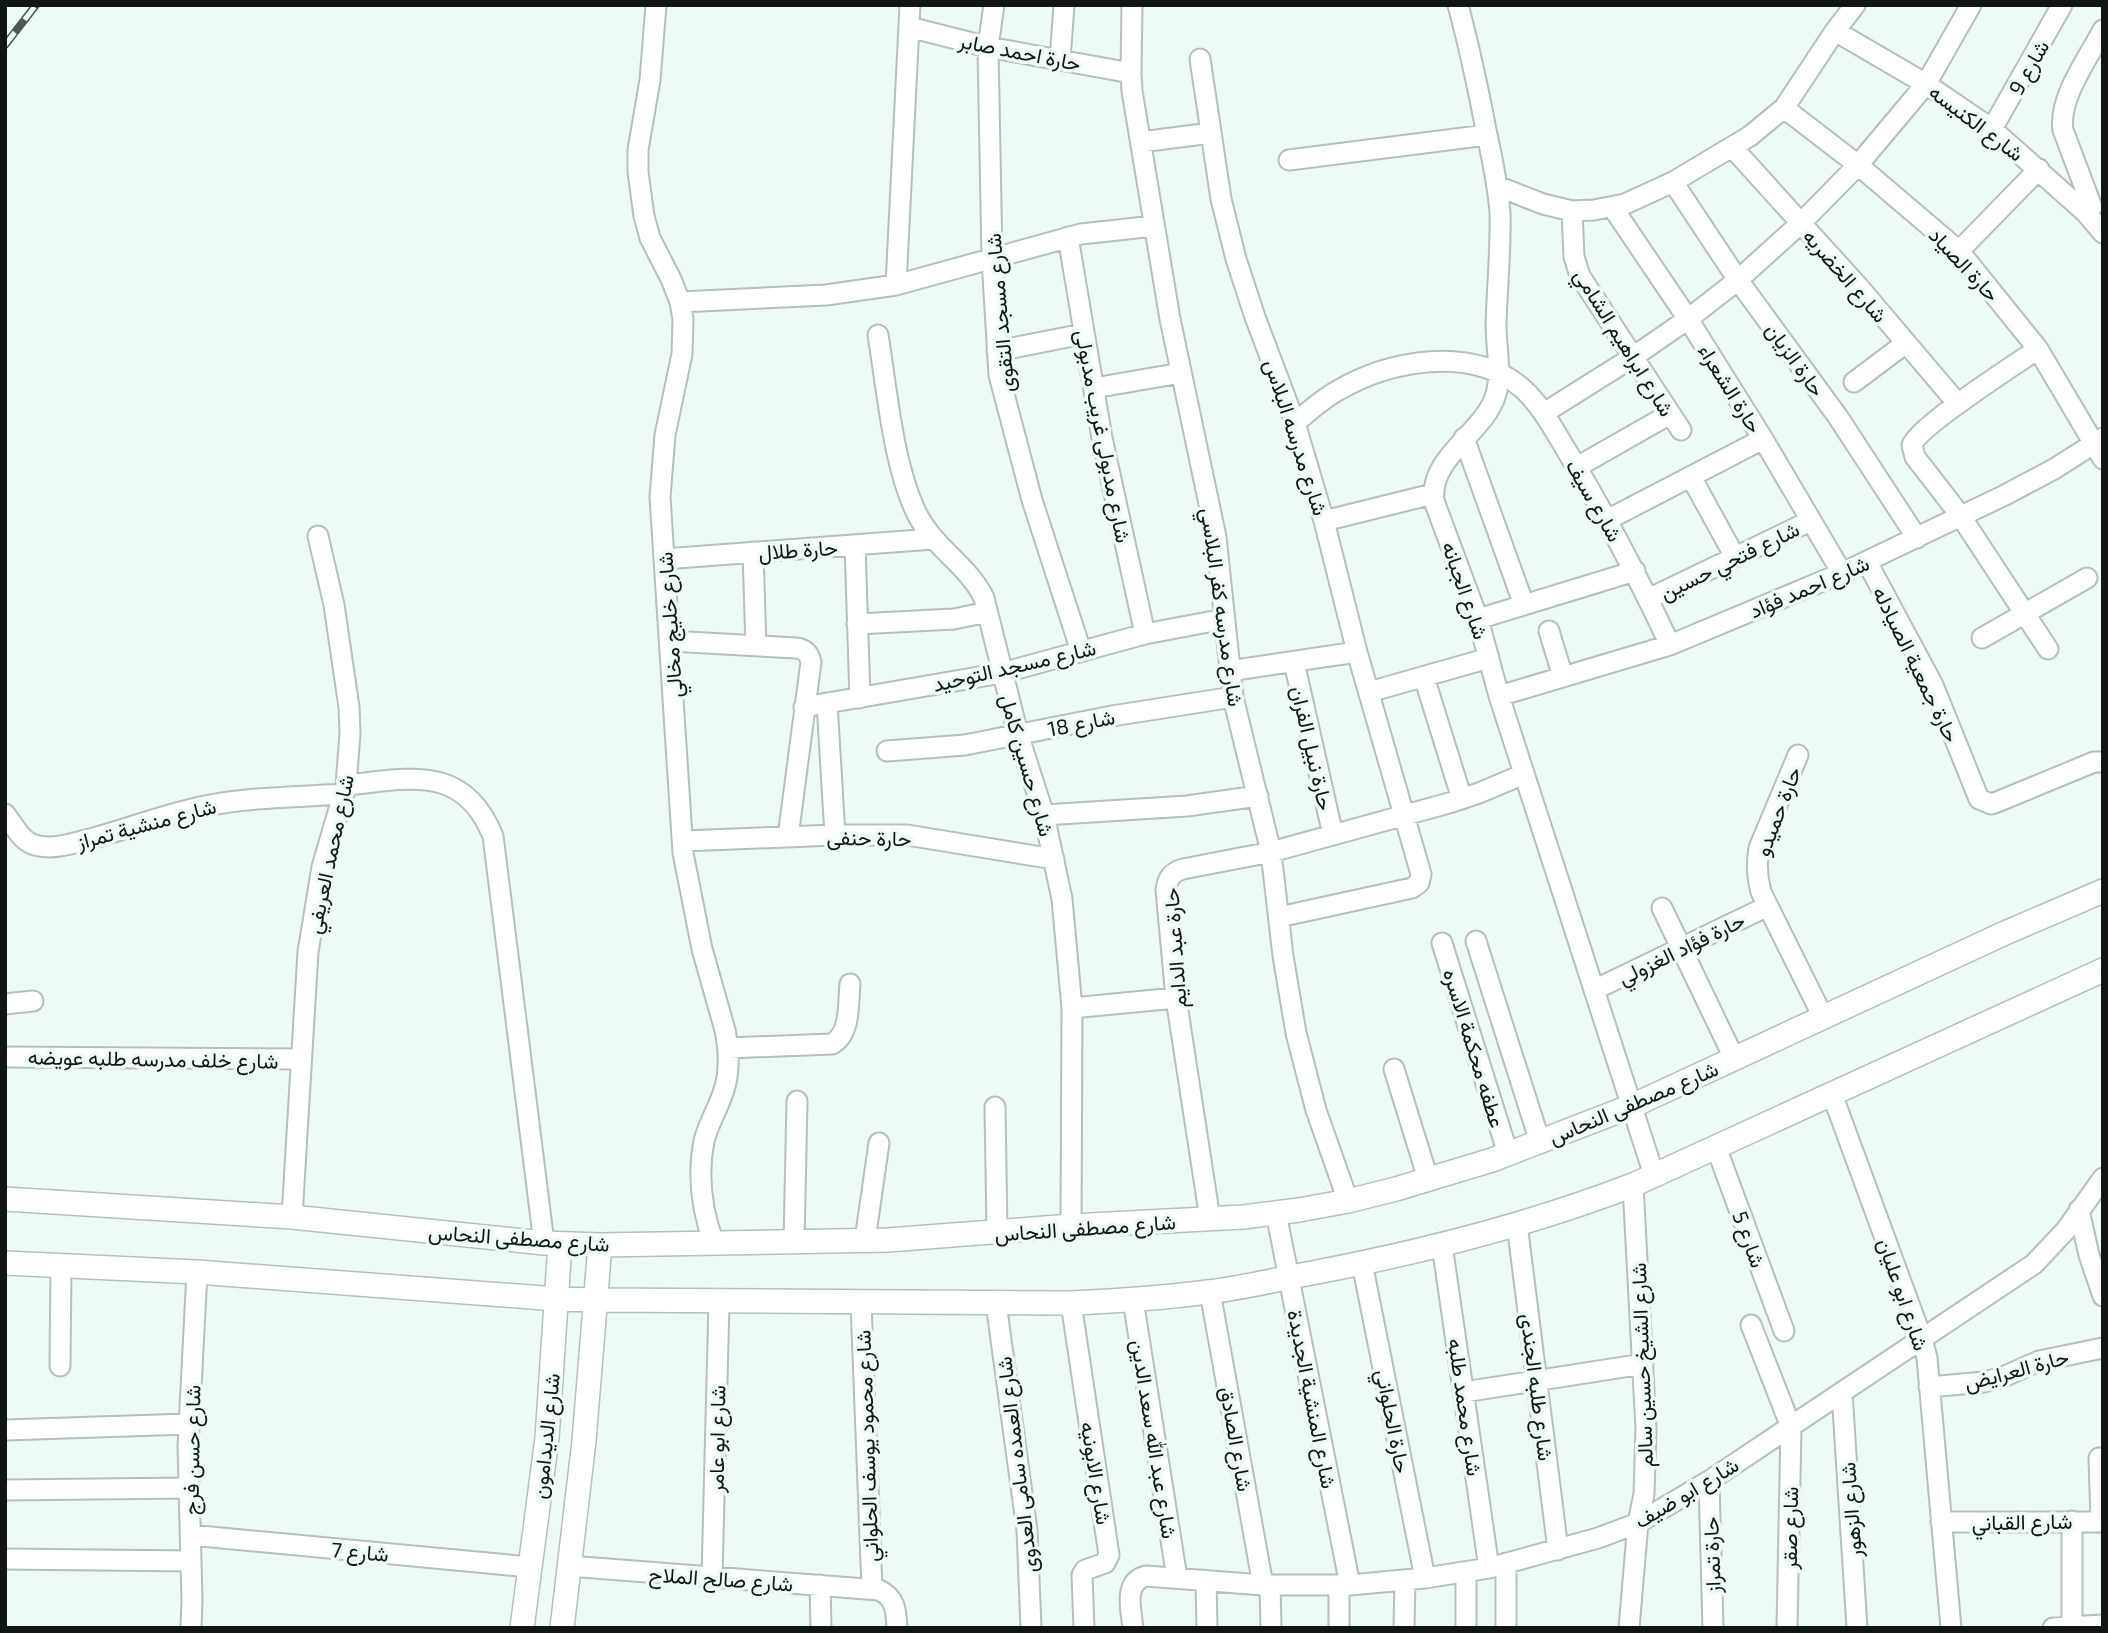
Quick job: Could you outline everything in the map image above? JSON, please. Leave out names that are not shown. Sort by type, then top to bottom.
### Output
[{"type":"street","name":"شارع خليج مخالي","points":[[656,5],[650,80],[638,150],[639,194],[650,238],[680,302],[684,337],[665,435],[660,497],[683,841],[694,917],[728,1048],[725,1089],[705,1139],[701,1160],[702,1202],[714,1244]]},
{"type":"street","points":[[896,285],[910,5]]},
{"type":"street","name":"شارع مسجد التقوى","points":[[994,5],[988,47],[992,259],[997,351],[1003,391],[1032,500],[1081,651]]},
{"type":"street","points":[[1060,60],[1064,5]]},
{"type":"street","name":"شارع مدرسه كفر البلاسي","points":[[1132,5],[1131,73],[1141,142],[1181,373],[1216,537],[1233,697],[1271,852],[1289,995],[1302,1059],[1316,1110],[1349,1201]]},
{"type":"street","points":[[1324,521],[1433,494],[1439,473],[1490,408],[1495,396],[1498,372],[1496,334],[1500,241],[1497,186],[1458,5]]},
{"type":"street","points":[[1497,186],[1543,204],[1572,211],[1613,208],[1672,182],[1767,124],[1784,108],[1855,5]]},
{"type":"street","points":[[1544,414],[1688,319],[1738,280],[1801,223],[1858,164],[1926,84],[1971,5]]},
{"type":"street","name":"شارع 9","points":[[1993,129],[2062,5]]},
{"type":"street","name":"حارة احمد صابر","points":[[909,27],[988,47],[1131,73]]},
{"type":"street","points":[[2094,206],[2061,120],[2064,101],[2103,30]]},
{"type":"street","name":"شارع الكنيسه","points":[[1835,31],[1926,84],[1993,129],[2039,169],[2094,206],[2103,233]]},
{"type":"street","name":"شارع مدرسه البلاس","points":[[1200,59],[1221,199],[1236,259],[1295,423],[1324,521],[1357,652],[1422,874],[1416,886],[1279,917]]},
{"type":"street","name":"حارة الصياد","points":[[1784,108],[1858,164],[1959,251],[2038,349],[2100,447]]},
{"type":"street","points":[[1141,142],[1211,133]]},
{"type":"street","points":[[1289,160],[1487,135]]},
{"type":"street","name":"شارع الخضريه","points":[[1732,147],[1958,404]]},
{"type":"street","points":[[1959,251],[2039,169]]},
{"type":"street","name":"حارة الزيان","points":[[1672,182],[1738,280],[1838,417],[1917,538]]},
{"type":"street","name":"حارة الشعراء","points":[[1613,208],[1688,319],[1842,573]]},
{"type":"street","name":"شارع ابراهيم الشامي","points":[[1572,211],[1574,257],[1580,276],[1676,422],[1577,467]]},
{"type":"street","points":[[680,302],[826,295],[896,285],[1068,237],[1154,226]]},
{"type":"street","name":"شارع مدبولى غريب مدبولى","points":[[1068,237],[1112,489],[1144,634]]},
{"type":"street","points":[[997,351],[1083,334]]},
{"type":"street","name":"شارع حسين كامل","points":[[878,335],[892,422],[907,489],[917,515],[933,539],[973,580],[984,598],[1018,734],[1044,815],[1054,859],[1062,899],[1072,1008],[1070,1226]]},
{"type":"street","points":[[1854,382],[1906,343]]},
{"type":"street","points":[[2038,349],[1958,404],[1918,435],[1912,445],[1915,457],[1960,515],[2048,649]]},
{"type":"street","points":[[1295,423],[1337,391],[1386,370],[1411,364],[1438,362],[1464,363],[1498,372]]},
{"type":"street","name":"شارع سيف","points":[[1498,372],[1521,387],[1544,414],[1635,571],[1670,645]]},
{"type":"street","points":[[1094,388],[1181,373]]},
{"type":"street","points":[[1464,438],[1524,605]]},
{"type":"street","points":[[1607,520],[1763,439]]},
{"type":"street","name":"شارع احمد فؤاد","points":[[1499,695],[1670,645],[1867,562],[2100,447]]},
{"type":"street","points":[[1690,477],[1735,557]]},
{"type":"street","name":"شارع الجبانه","points":[[1433,494],[1478,619],[1499,695],[1632,1106],[1644,1180]]},
{"type":"street","name":"شارع فتحي حسين","points":[[1648,599],[1810,521]]},
{"type":"street","name":"شارع محمد العريفي","points":[[292,1217],[311,924],[349,759],[349,707],[334,605],[318,536]]},
{"type":"street","name":"حارة طلال","points":[[664,559],[933,539]]},
{"type":"street","points":[[855,545],[860,698]]},
{"type":"street","points":[[753,552],[756,646]]},
{"type":"street","name":"حارة جمعية الصيادله","points":[[1867,562],[1933,685],[1979,799],[1991,804],[2094,762],[2103,762]]},
{"type":"street","points":[[1478,619],[1635,571]]},
{"type":"street","points":[[1982,638],[2087,578]]},
{"type":"street","points":[[858,624],[954,619],[987,612]]},
{"type":"street","name":"شارع مسجد التوحيد","points":[[804,707],[1002,673],[1144,634],[1224,619]]},
{"type":"street","points":[[1549,631],[1563,677]]},
{"type":"street","points":[[670,641],[796,648],[807,652],[811,662],[788,837]]},
{"type":"street","points":[[1229,671],[1357,652]]},
{"type":"street","points":[[1369,692],[1489,659]]},
{"type":"street","name":"حارة نبيل الفران","points":[[1294,662],[1333,835]]},
{"type":"street","points":[[1424,677],[1462,799]]},
{"type":"street","name":"شارع 18","points":[[887,751],[965,745],[1144,710],[1233,697]]},
{"type":"street","points":[[827,703],[835,835]]},
{"type":"street","name":"حارة حميدو","points":[[1798,755],[1759,848],[1757,878],[1761,892],[1823,1017]]},
{"type":"street","name":"حارة عبد الدايم","points":[[1210,1219],[1176,998],[1166,890],[1168,879],[1183,869],[1271,852],[1462,799],[1524,774]]},
{"type":"street","name":"شارع منشية تمراز","points":[[5,814],[24,840],[32,845],[51,847],[102,836],[182,811],[230,802],[344,790],[406,779],[444,783],[460,792],[475,804],[486,819],[493,836],[552,1244]]},
{"type":"street","points":[[1044,815],[1187,806],[1258,796]]},
{"type":"street","name":"حارة حنفى","points":[[683,841],[907,835],[1054,859]]},
{"type":"street","name":"شارع مصطفى النحاس","points":[[5,1199],[292,1217],[552,1244],[600,1245],[865,1240],[1276,1213],[1349,1201],[1428,1179],[1508,1154],[1632,1106],[2005,933],[2103,891]]},
{"type":"street","name":"حارة فؤاد الغزولي","points":[[1594,990],[1768,906]]},
{"type":"street","points":[[1662,908],[1734,1058]]},
{"type":"street","points":[[1476,941],[1539,1142]]},
{"type":"street","name":"عطفه محكمة الاسره","points":[[1442,943],[1508,1154]]},
{"type":"street","points":[[5,1263],[198,1272],[597,1300],[1071,1303],[1210,1292],[1363,1264],[1443,1245],[1572,1208],[1644,1180],[2103,970]]},
{"type":"street","points":[[728,1048],[832,1044],[841,1038],[845,1028],[850,984]]},
{"type":"street","points":[[1072,1008],[1176,998]]},
{"type":"street","points":[[5,1004],[33,1001]]},
{"type":"street","name":"شارع خلف مدرسه طلبه عويضه","points":[[5,1057],[301,1059]]},
{"type":"street","points":[[1394,1069],[1428,1179]]},
{"type":"street","name":"شارع ابو عليان","points":[[1832,1094],[1927,1358],[1951,1628]]},
{"type":"street","points":[[794,1242],[797,1101]]},
{"type":"street","points":[[995,1107],[997,1232]]},
{"type":"street","points":[[865,1240],[879,1143]]},
{"type":"street","name":"شارع 5","points":[[1716,1147],[1784,1331]]},
{"type":"street","name":"شارع ابو ضيف","points":[[1133,1628],[1130,1589],[1134,1582],[1146,1576],[1267,1586],[1344,1585],[1415,1579],[1497,1566],[1558,1550],[1639,1523],[1709,1481],[2034,1264],[2066,1230],[2103,1178]]},
{"type":"street","name":"شارع الشيخ حسين سالم","points":[[1629,1628],[1646,1462],[1643,1364],[1644,1180]]},
{"type":"street","points":[[2079,1210],[2089,1255],[2103,1296]]},
{"type":"street","name":"شارع المنشية الجديدة","points":[[1276,1213],[1344,1585],[1339,1628]]},
{"type":"street","name":"شارع طلبه الجندى","points":[[1517,1224],[1558,1550]]},
{"type":"street","name":"شارع الديدامون","points":[[522,1628],[547,1438],[556,1299],[552,1244]]},
{"type":"street","name":"شارع الديدامون","points":[[562,1627],[584,1441],[600,1245]]},
{"type":"street","name":"شارع محمد طلبه","points":[[1443,1245],[1464,1392],[1506,1628]]},
{"type":"street","name":"حارة الحلواني","points":[[1363,1264],[1415,1579],[1404,1628]]},
{"type":"street","points":[[61,1266],[61,1366]]},
{"type":"street","name":"شارع حسن فرج","points":[[191,1628],[190,1424],[198,1272]]},
{"type":"street","name":"شارع الصادق","points":[[1210,1292],[1267,1586],[1270,1628]]},
{"type":"street","name":"شارع عبد الله سعد الدين","points":[[1133,1300],[1177,1578]]},
{"type":"street","name":"شارع ابو عامر","points":[[712,1577],[719,1302]]},
{"type":"street","name":"شارع محمود يوسف الحلواني","points":[[861,1303],[872,1589]]},
{"type":"street","name":"شارع العمده سامى العدوى","points":[[996,1303],[1024,1507],[1031,1628]]},
{"type":"street","name":"شارع الابونيه","points":[[1071,1303],[1109,1555],[1105,1563],[1085,1570],[1082,1575],[1084,1628]]},
{"type":"street","points":[[1751,1325],[1791,1427]]},
{"type":"street","name":"حارة العرايض","points":[[1929,1387],[1984,1382],[2003,1377],[2039,1361],[2103,1349]]},
{"type":"street","points":[[1464,1392],[1643,1364]]},
{"type":"street","name":"شارع الزهور","points":[[1842,1392],[1857,1628]]},
{"type":"street","points":[[5,1430],[190,1424]]},
{"type":"street","name":"شارع صقر","points":[[1787,1628],[1791,1427]]},
{"type":"street","points":[[2099,1458],[2102,1522]]},
{"type":"street","name":"حارة تمراز","points":[[1709,1481],[1713,1628]]},
{"type":"street","points":[[5,1490],[189,1488]]},
{"type":"street","points":[[2072,1521],[2066,1627],[2103,1625]]},
{"type":"street","name":"شارع القباني","points":[[1941,1522],[2102,1522]]},
{"type":"street","name":"شارع 7","points":[[190,1535],[530,1567]]},
{"type":"street","points":[[5,1559],[191,1561]]},
{"type":"street","name":"شارع صالح الملاح","points":[[569,1566],[872,1589]]},
{"type":"street","points":[[1466,1572],[1466,1628]]},
{"type":"street","points":[[1206,1581],[1207,1628]]},
{"type":"street","points":[[820,1585],[821,1628]]},
{"type":"street","points":[[872,1589],[892,1598],[897,1628]]},
{"type":"street","points":[[562,1627],[569,1628]]},
{"type":"railway","points":[[5,45],[36,5]]}]
